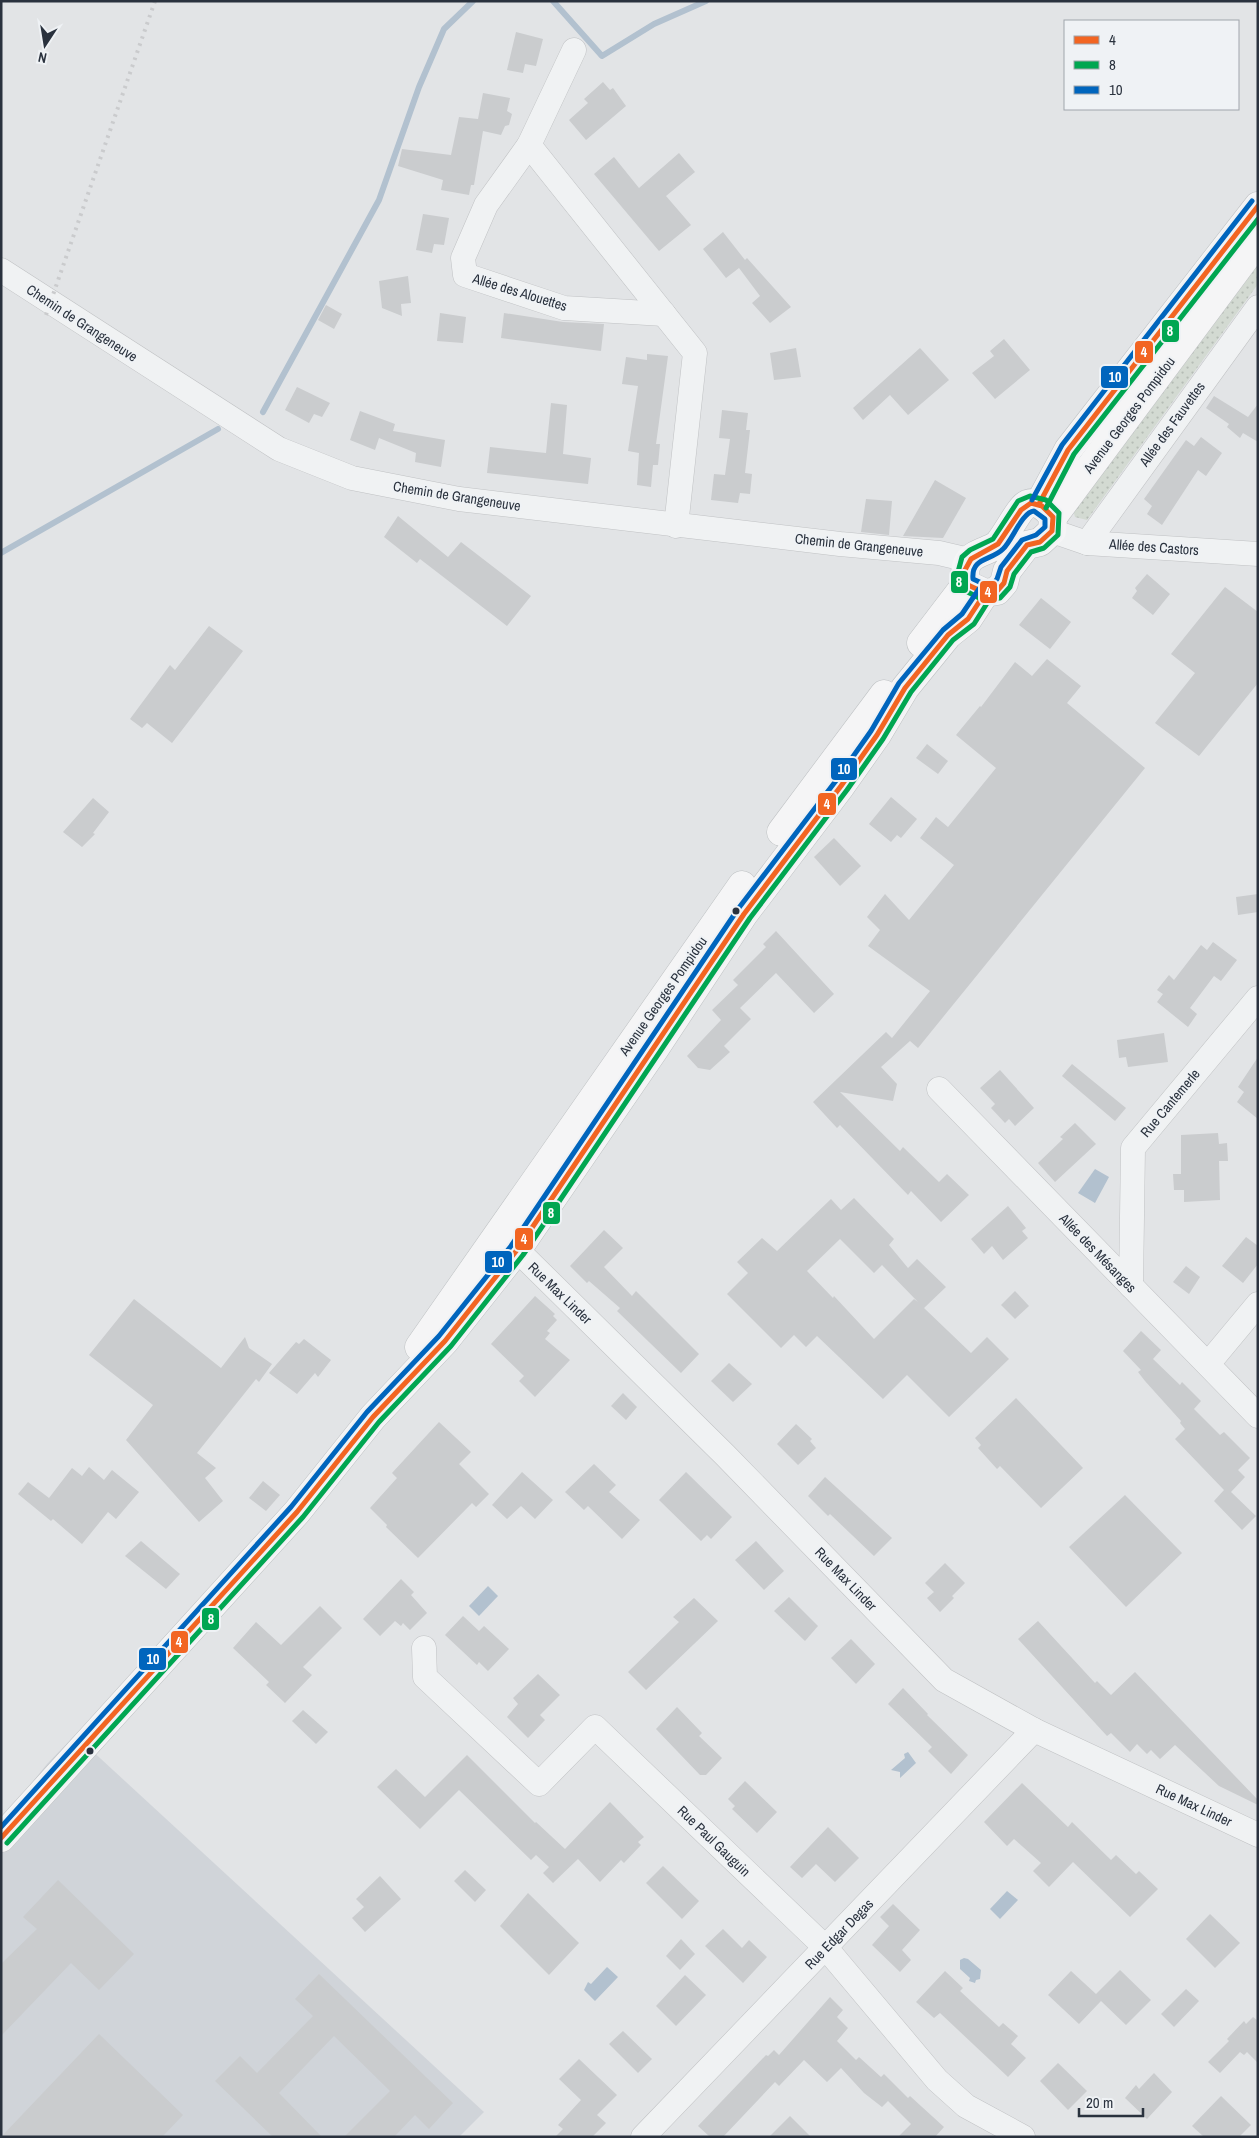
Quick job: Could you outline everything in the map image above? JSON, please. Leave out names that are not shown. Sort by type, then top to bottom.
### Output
[{"type":"main road","name":"Avenue Georges Pompidou","points":[[973,579],[997,591],[1004,583],[1007,571],[1028,545],[1040,542],[1068,450],[1258,206]]},
{"type":"main road","name":"Avenue Georges Pompidou","points":[[1048,518],[1258,241]]},
{"type":"main road","name":"Avenue Georges Pompidou","points":[[1,1838],[297,1512],[373,1417],[445,1341],[508,1241],[767,881],[846,779],[877,735],[905,688],[948,635],[968,619],[973,579],[996,545],[1014,524],[1020,508],[1028,503],[1048,518]]},
{"type":"street","name":"Allée des Alouettes","points":[[574,50],[529,145],[486,205],[463,258],[465,275],[564,308],[664,314]]},
{"type":"street","points":[[529,145],[695,353],[676,526]]},
{"type":"street","name":"Chemin de Grangeneuve","points":[[1,270],[279,449],[352,478],[459,499],[676,526],[938,553],[973,579]]},
{"type":"street","name":"Allée des Fauvettes","points":[[1087,543],[1258,307]]},
{"type":"street","name":"Allée des Castors","points":[[1048,518],[1087,543],[1258,554]]},
{"type":"street","name":"Rue Cantemerle","points":[[1130,1286],[1132,1148],[1258,998]]},
{"type":"street","name":"Allée des Mésanges","points":[[939,1090],[1258,1416]]},
{"type":"street","name":"Rue Max Linder","points":[[508,1241],[725,1455],[944,1680],[1034,1730],[1258,1835]]},
{"type":"street","points":[[1208,1364],[1258,1304]]},
{"type":"street","name":"Rue Paul Gauguin","points":[[424,1648],[425,1677],[539,1784],[595,1727],[826,1948],[937,2080],[966,2106],[1023,2137]]},
{"type":"street","name":"Rue Edgar Degas","points":[[644,2137],[1034,1730]]},
{"type":"shaded area","points":[[1258,261],[1258,284],[1087,520],[1075,517],[1072,506]]},
{"type":"shaded area","points":[[75,1735],[484,2112],[459,2137],[1,2137],[1,1821],[47,1764]]},
{"type":"water","points":[[1095,1169],[1109,1177],[1095,1203],[1078,1193]]},
{"type":"water","points":[[488,1586],[498,1596],[479,1616],[469,1606]]},
{"type":"water","points":[[908,1752],[916,1763],[900,1778],[900,1772],[891,1770],[905,1758],[904,1754]]},
{"type":"water","points":[[1007,1891],[1018,1900],[1000,1919],[990,1909]]},
{"type":"water","points":[[964,1958],[981,1970],[980,1979],[976,1980],[975,1983],[969,1981],[970,1978],[960,1969],[960,1960]]},
{"type":"water","points":[[607,1967],[618,1977],[595,2001],[584,1990],[588,1982],[591,1984]]},
{"type":"building","points":[[516,32],[543,39],[536,66],[525,64],[523,73],[507,70]]},
{"type":"building","points":[[603,82],[610,90],[613,88],[626,106],[586,140],[569,120],[588,103],[584,99]]},
{"type":"building","points":[[483,93],[510,98],[507,111],[512,114],[509,125],[505,126],[501,135],[483,131],[474,185],[471,185],[469,195],[441,190],[443,180],[398,166],[402,149],[451,155],[459,117],[478,119]]},
{"type":"building","points":[[679,153],[695,172],[666,196],[691,225],[659,251],[594,174],[614,157],[639,188]]},
{"type":"building","points":[[423,214],[449,218],[444,245],[434,244],[432,253],[416,250]]},
{"type":"building","points":[[723,232],[745,260],[747,258],[791,307],[770,323],[752,303],[760,296],[739,268],[726,278],[703,249]]},
{"type":"building","points":[[408,276],[411,303],[401,304],[402,316],[382,308],[379,281]]},
{"type":"building","points":[[326,305],[342,314],[334,329],[318,320]]},
{"type":"building","points":[[440,313],[466,317],[463,343],[437,341]]},
{"type":"building","points":[[504,313],[563,322],[604,324],[601,351],[501,338]]},
{"type":"building","points":[[1004,339],[1030,370],[995,399],[972,373],[994,356],[990,351]]},
{"type":"building","points":[[796,348],[801,377],[774,380],[770,353]]},
{"type":"building","points":[[920,348],[949,380],[908,415],[890,395],[863,420],[853,408]]},
{"type":"building","points":[[647,354],[668,356],[656,444],[660,444],[658,465],[653,465],[651,487],[637,485],[639,453],[628,451],[638,386],[622,384],[626,357],[647,360]]},
{"type":"building","points":[[297,387],[330,403],[322,417],[314,414],[309,423],[285,410]]},
{"type":"building","points":[[1214,396],[1248,417],[1258,404],[1258,442],[1243,433],[1240,438],[1227,427],[1229,424],[1206,408]]},
{"type":"building","points":[[551,403],[567,405],[563,454],[591,458],[588,484],[487,473],[490,447],[546,453]]},
{"type":"building","points":[[722,410],[748,413],[746,430],[750,430],[745,473],[752,474],[750,494],[740,493],[738,503],[711,500],[714,474],[725,475],[730,439],[719,438]]},
{"type":"building","points":[[360,411],[395,424],[393,431],[445,440],[441,467],[415,462],[416,453],[379,438],[375,450],[350,440]]},
{"type":"building","points":[[1201,437],[1222,453],[1206,476],[1198,470],[1162,525],[1147,514],[1152,506],[1144,499],[1186,440],[1194,446]]},
{"type":"building","points":[[935,480],[966,498],[943,538],[903,536]]},
{"type":"building","points":[[866,499],[892,501],[889,535],[861,532]]},
{"type":"building","points":[[398,516],[448,557],[461,542],[531,596],[507,626],[420,559],[417,563],[384,537]]},
{"type":"building","points":[[1147,574],[1170,594],[1153,615],[1132,598],[1137,591],[1135,588]]},
{"type":"building","points":[[1225,587],[1258,612],[1258,683],[1199,756],[1155,723],[1195,673],[1171,654]]},
{"type":"building","points":[[1041,598],[1071,622],[1050,649],[1019,625]]},
{"type":"building","points":[[209,626],[243,651],[172,743],[147,723],[142,728],[130,719],[170,665],[175,670]]},
{"type":"building","points":[[1047,659],[1081,686],[1067,703],[1145,768],[918,1048],[910,1041],[881,1067],[897,1084],[893,1101],[840,1092],[900,1151],[903,1147],[939,1182],[947,1174],[969,1195],[941,1222],[911,1191],[908,1195],[840,1125],[837,1128],[813,1102],[886,1032],[892,1038],[930,991],[868,946],[880,930],[867,917],[885,894],[909,920],[954,865],[920,838],[936,817],[948,827],[996,768],[956,735],[981,707],[1015,662],[1032,676]]},
{"type":"building","points":[[927,744],[948,761],[938,774],[916,758]]},
{"type":"building","points":[[891,797],[917,819],[901,838],[897,835],[891,842],[869,824]]},
{"type":"building","points":[[93,798],[109,812],[93,833],[95,834],[82,847],[63,832]]},
{"type":"building","points":[[834,838],[861,866],[840,886],[814,857]]},
{"type":"building","points":[[1258,894],[1258,912],[1238,915],[1236,897]]},
{"type":"building","points":[[776,931],[834,994],[814,1013],[776,973],[740,1008],[751,1019],[724,1046],[730,1052],[710,1070],[698,1068],[687,1056],[721,1020],[712,1010],[738,985],[733,980],[766,947],[763,944]]},
{"type":"building","points":[[1213,942],[1237,960],[1221,981],[1214,976],[1190,1008],[1197,1014],[1188,1027],[1157,1002],[1163,994],[1157,990],[1169,975],[1174,980],[1201,945],[1207,950]]},
{"type":"building","points":[[1164,1033],[1168,1062],[1128,1067],[1126,1057],[1119,1058],[1117,1040]]},
{"type":"building","points":[[1258,1057],[1258,1119],[1237,1102],[1244,1092],[1238,1087]]},
{"type":"building","points":[[1072,1064],[1126,1108],[1115,1121],[1062,1076]]},
{"type":"building","points":[[1000,1070],[1034,1108],[1015,1126],[1009,1119],[1005,1123],[991,1108],[995,1104],[980,1088]]},
{"type":"building","points":[[1075,1123],[1096,1144],[1055,1182],[1038,1163],[1063,1139],[1060,1137]]},
{"type":"building","points":[[1218,1133],[1219,1144],[1227,1143],[1228,1161],[1219,1161],[1220,1200],[1184,1202],[1184,1190],[1174,1190],[1173,1174],[1181,1174],[1181,1135]]},
{"type":"building","points":[[854,1198],[894,1239],[889,1245],[908,1268],[917,1259],[946,1287],[924,1308],[971,1353],[987,1337],[1009,1359],[949,1417],[907,1375],[883,1399],[817,1336],[806,1347],[794,1335],[781,1348],[727,1294],[748,1273],[737,1262],[762,1238],[777,1251],[831,1199],[841,1210]],"holes":[[[840,1239],[874,1273],[882,1265],[918,1302],[914,1299],[874,1339],[834,1296],[833,1298],[807,1271]]]},
{"type":"building","points":[[1008,1206],[1026,1228],[1022,1231],[1028,1238],[1003,1260],[992,1246],[984,1254],[971,1239]]},
{"type":"building","points":[[604,1230],[623,1248],[604,1267],[632,1296],[636,1291],[699,1354],[681,1373],[617,1311],[620,1308],[589,1281],[587,1283],[570,1266]]},
{"type":"building","points":[[1246,1237],[1258,1246],[1258,1264],[1243,1283],[1222,1266]]},
{"type":"building","points":[[1186,1266],[1200,1277],[1189,1294],[1173,1282]]},
{"type":"building","points":[[1015,1291],[1029,1306],[1015,1319],[1001,1305]]},
{"type":"building","points":[[535,1296],[555,1314],[553,1316],[557,1320],[547,1331],[550,1333],[545,1339],[570,1360],[535,1397],[519,1381],[524,1376],[491,1344]]},
{"type":"building","points":[[134,1299],[221,1368],[245,1337],[249,1348],[272,1364],[259,1382],[256,1379],[197,1453],[216,1468],[205,1478],[223,1501],[199,1522],[126,1440],[153,1405],[89,1355]]},
{"type":"building","points":[[1141,1331],[1161,1350],[1153,1359],[1180,1385],[1182,1382],[1201,1401],[1194,1409],[1220,1435],[1224,1432],[1250,1458],[1238,1470],[1245,1477],[1231,1492],[1256,1516],[1242,1530],[1214,1501],[1224,1490],[1175,1439],[1185,1429],[1180,1423],[1181,1421],[1145,1381],[1138,1372],[1141,1370],[1123,1351]]},
{"type":"building","points":[[304,1339],[331,1360],[318,1377],[315,1373],[297,1394],[269,1373],[296,1342],[299,1344]]},
{"type":"building","points":[[729,1363],[752,1384],[733,1402],[711,1381]]},
{"type":"building","points":[[623,1393],[637,1407],[626,1420],[611,1406]]},
{"type":"building","points":[[1016,1398],[1083,1468],[1041,1508],[1000,1466],[997,1469],[978,1448],[981,1445],[975,1438]]},
{"type":"building","points":[[439,1422],[471,1452],[459,1464],[489,1494],[476,1507],[472,1503],[418,1558],[386,1527],[387,1525],[370,1508],[397,1478],[392,1473]]},
{"type":"building","points":[[796,1424],[812,1439],[810,1441],[816,1448],[798,1465],[777,1444]]},
{"type":"building","points":[[594,1464],[616,1485],[609,1492],[640,1520],[622,1539],[588,1506],[584,1510],[565,1492]]},
{"type":"building","points":[[89,1467],[104,1480],[112,1470],[139,1492],[116,1519],[108,1512],[82,1544],[53,1519],[51,1521],[18,1494],[28,1482],[49,1498],[72,1468],[82,1476]]},
{"type":"building","points":[[522,1472],[553,1500],[535,1519],[521,1506],[507,1519],[492,1505]]},
{"type":"building","points":[[686,1472],[732,1517],[711,1539],[707,1535],[701,1541],[659,1500]]},
{"type":"building","points":[[825,1477],[892,1538],[874,1556],[808,1496]]},
{"type":"building","points":[[263,1481],[280,1495],[266,1511],[249,1498]]},
{"type":"building","points":[[1125,1495],[1182,1553],[1126,1607],[1069,1547]]},
{"type":"building","points":[[141,1541],[180,1574],[166,1589],[125,1556]]},
{"type":"building","points":[[756,1541],[784,1571],[764,1590],[735,1560]]},
{"type":"building","points":[[945,1563],[965,1583],[940,1612],[927,1598],[934,1592],[925,1583]]},
{"type":"building","points":[[401,1579],[414,1592],[411,1595],[427,1613],[410,1630],[403,1623],[401,1626],[395,1621],[380,1636],[363,1619]]},
{"type":"building","points":[[789,1597],[818,1626],[805,1641],[774,1611]]},
{"type":"building","points":[[694,1598],[718,1621],[646,1690],[628,1672],[679,1622],[673,1617]]},
{"type":"building","points":[[320,1606],[342,1628],[303,1667],[312,1675],[285,1703],[266,1685],[269,1682],[233,1648],[256,1622],[281,1645]]},
{"type":"building","points":[[463,1616],[479,1631],[484,1626],[509,1649],[488,1671],[479,1662],[477,1665],[445,1635]]},
{"type":"building","points":[[1038,1621],[1095,1683],[1097,1681],[1111,1695],[1135,1672],[1258,1800],[1258,1805],[1219,1786],[1175,1745],[1160,1759],[1151,1750],[1147,1754],[1137,1744],[1130,1752],[1111,1733],[1107,1736],[1018,1639]]},
{"type":"building","points":[[851,1639],[875,1664],[856,1684],[831,1658]]},
{"type":"building","points":[[538,1674],[560,1695],[540,1715],[545,1720],[528,1738],[507,1717],[518,1704],[513,1698]]},
{"type":"building","points":[[903,1688],[927,1715],[968,1755],[951,1774],[928,1751],[932,1747],[888,1704]]},
{"type":"building","points":[[677,1707],[702,1733],[699,1736],[722,1758],[706,1775],[700,1775],[656,1729]]},
{"type":"building","points":[[303,1710],[328,1732],[316,1744],[292,1721]]},
{"type":"building","points":[[467,1755],[535,1823],[565,1849],[610,1802],[644,1837],[638,1842],[641,1845],[624,1863],[621,1860],[600,1882],[578,1859],[553,1883],[543,1873],[549,1867],[536,1855],[531,1860],[459,1790],[420,1829],[377,1787],[396,1769],[425,1797]]},
{"type":"building","points":[[745,1781],[777,1812],[757,1833],[732,1809],[735,1806],[728,1799]]},
{"type":"building","points":[[1022,1783],[1068,1827],[1072,1822],[1111,1860],[1116,1855],[1136,1874],[1139,1871],[1158,1889],[1130,1917],[1073,1862],[1049,1887],[1033,1871],[1041,1863],[1014,1839],[1007,1846],[984,1822]]},
{"type":"building","points":[[828,1827],[859,1858],[835,1882],[816,1864],[802,1878],[790,1867]]},
{"type":"building","points":[[663,1866],[699,1901],[682,1919],[646,1883]]},
{"type":"building","points":[[465,1870],[486,1890],[475,1902],[454,1881]]},
{"type":"building","points":[[380,1876],[401,1899],[365,1932],[352,1918],[364,1907],[356,1899]]},
{"type":"building","points":[[58,1880],[134,1954],[99,1990],[71,1963],[1,2036],[1,1964],[37,1929],[23,1917]]},
{"type":"building","points":[[528,1893],[579,1943],[549,1975],[500,1926]]},
{"type":"building","points":[[893,1904],[920,1930],[902,1950],[911,1960],[900,1972],[872,1945],[889,1926],[880,1917]]},
{"type":"building","points":[[1210,1914],[1240,1943],[1215,1968],[1186,1939]]},
{"type":"building","points":[[723,1929],[742,1948],[749,1940],[767,1957],[743,1983],[705,1946]]},
{"type":"building","points":[[681,1939],[695,1954],[680,1970],[666,1956]]},
{"type":"building","points":[[1120,1970],[1151,2000],[1126,2025],[1101,2001],[1079,2024],[1048,1995],[1071,1971],[1096,1994]]},
{"type":"building","points":[[945,1971],[963,1988],[960,1991],[999,2027],[1003,2023],[1018,2036],[1011,2044],[1026,2058],[1008,2077],[940,2013],[934,2018],[916,2002]]},
{"type":"building","points":[[319,1974],[453,2103],[429,2129],[415,2115],[394,2137],[344,2137],[390,2091],[334,2036],[279,2093],[322,2137],[273,2137],[215,2081],[240,2056],[257,2073],[313,2016],[295,1999]]},
{"type":"building","points":[[685,1975],[706,1995],[676,2026],[656,2006]]},
{"type":"building","points":[[1186,1989],[1199,2001],[1174,2027],[1161,2014]]},
{"type":"building","points":[[830,1997],[843,2010],[837,2017],[848,2028],[837,2041],[856,2060],[859,2057],[881,2077],[884,2074],[908,2098],[910,2096],[944,2127],[935,2137],[898,2137],[911,2124],[888,2101],[882,2107],[864,2093],[841,2068],[827,2082],[804,2060],[779,2086],[775,2082],[723,2137],[710,2137],[698,2126],[766,2055],[768,2056],[774,2050],[779,2055]]},
{"type":"building","points":[[1253,2017],[1258,2021],[1258,2063],[1247,2052],[1244,2055],[1240,2052],[1220,2073],[1208,2062],[1229,2041],[1227,2039],[1244,2021],[1246,2024]]},
{"type":"building","points":[[623,2031],[652,2059],[638,2073],[609,2044]]},
{"type":"building","points":[[99,2034],[183,2115],[162,2137],[1,2137]]},
{"type":"building","points":[[579,2059],[617,2095],[597,2115],[606,2123],[592,2137],[555,2137],[563,2129],[558,2125],[581,2100],[559,2079]]},
{"type":"building","points":[[1058,2063],[1087,2091],[1068,2110],[1040,2081]]},
{"type":"building","points":[[1154,2073],[1172,2092],[1147,2119],[1125,2098],[1136,2085],[1139,2089]]},
{"type":"building","points":[[1221,2096],[1251,2125],[1239,2137],[1204,2137],[1192,2126]]},
{"type":"building","points":[[790,2116],[811,2137],[769,2137]]},
{"type":"waterway","points":[[263,412],[379,200],[419,87],[444,29],[473,1]]},
{"type":"waterway","points":[[553,1],[602,56],[654,24],[706,1]]},
{"type":"waterway","points":[[1,553],[218,429]]},
{"type":"railway","points":[[46,315],[155,1]]},
{"type":"transit line","name":"10","points":[[1032,500],[1062,445],[1252,201]]},
{"type":"transit line","name":"4","points":[[1039,504],[1068,450],[1258,206]]},
{"type":"transit line","name":"8","points":[[1046,508],[1074,454],[1258,219]]},
{"type":"transit line","name":"8","points":[[1030,496],[1046,500],[1059,513],[1058,535],[1044,548],[1031,552],[1014,574],[1010,587],[1000,598],[983,600],[960,588],[958,572],[962,557],[970,550],[993,539],[1018,501],[1030,496]]},
{"type":"transit line","name":"4","points":[[1031,503],[1042,506],[1053,517],[1052,531],[1040,542],[1027,545],[1007,571],[1004,583],[997,591],[985,593],[966,584],[965,570],[971,559],[998,544],[1021,510],[1031,503]]},
{"type":"transit line","name":"10","points":[[1034,511],[1045,519],[1045,527],[1036,535],[1022,540],[1001,567],[993,584],[986,585],[973,579],[973,572],[978,563],[1003,549],[1025,516],[1034,511]]},
{"type":"transit line","name":"10","points":[[1,1827],[291,1507],[367,1412],[439,1336],[511,1246],[738,909],[835,782],[871,731],[899,683],[943,630],[962,614],[979,589]]},
{"type":"transit line","name":"4","points":[[1,1838],[297,1512],[373,1417],[445,1341],[517,1250],[744,914],[841,786],[877,735],[905,688],[948,635],[968,619],[985,593]]},
{"type":"transit line","name":"8","points":[[7,1843],[303,1517],[379,1422],[451,1346],[523,1255],[750,918],[847,790],[883,739],[911,692],[953,640],[974,624],[991,597]]}]
